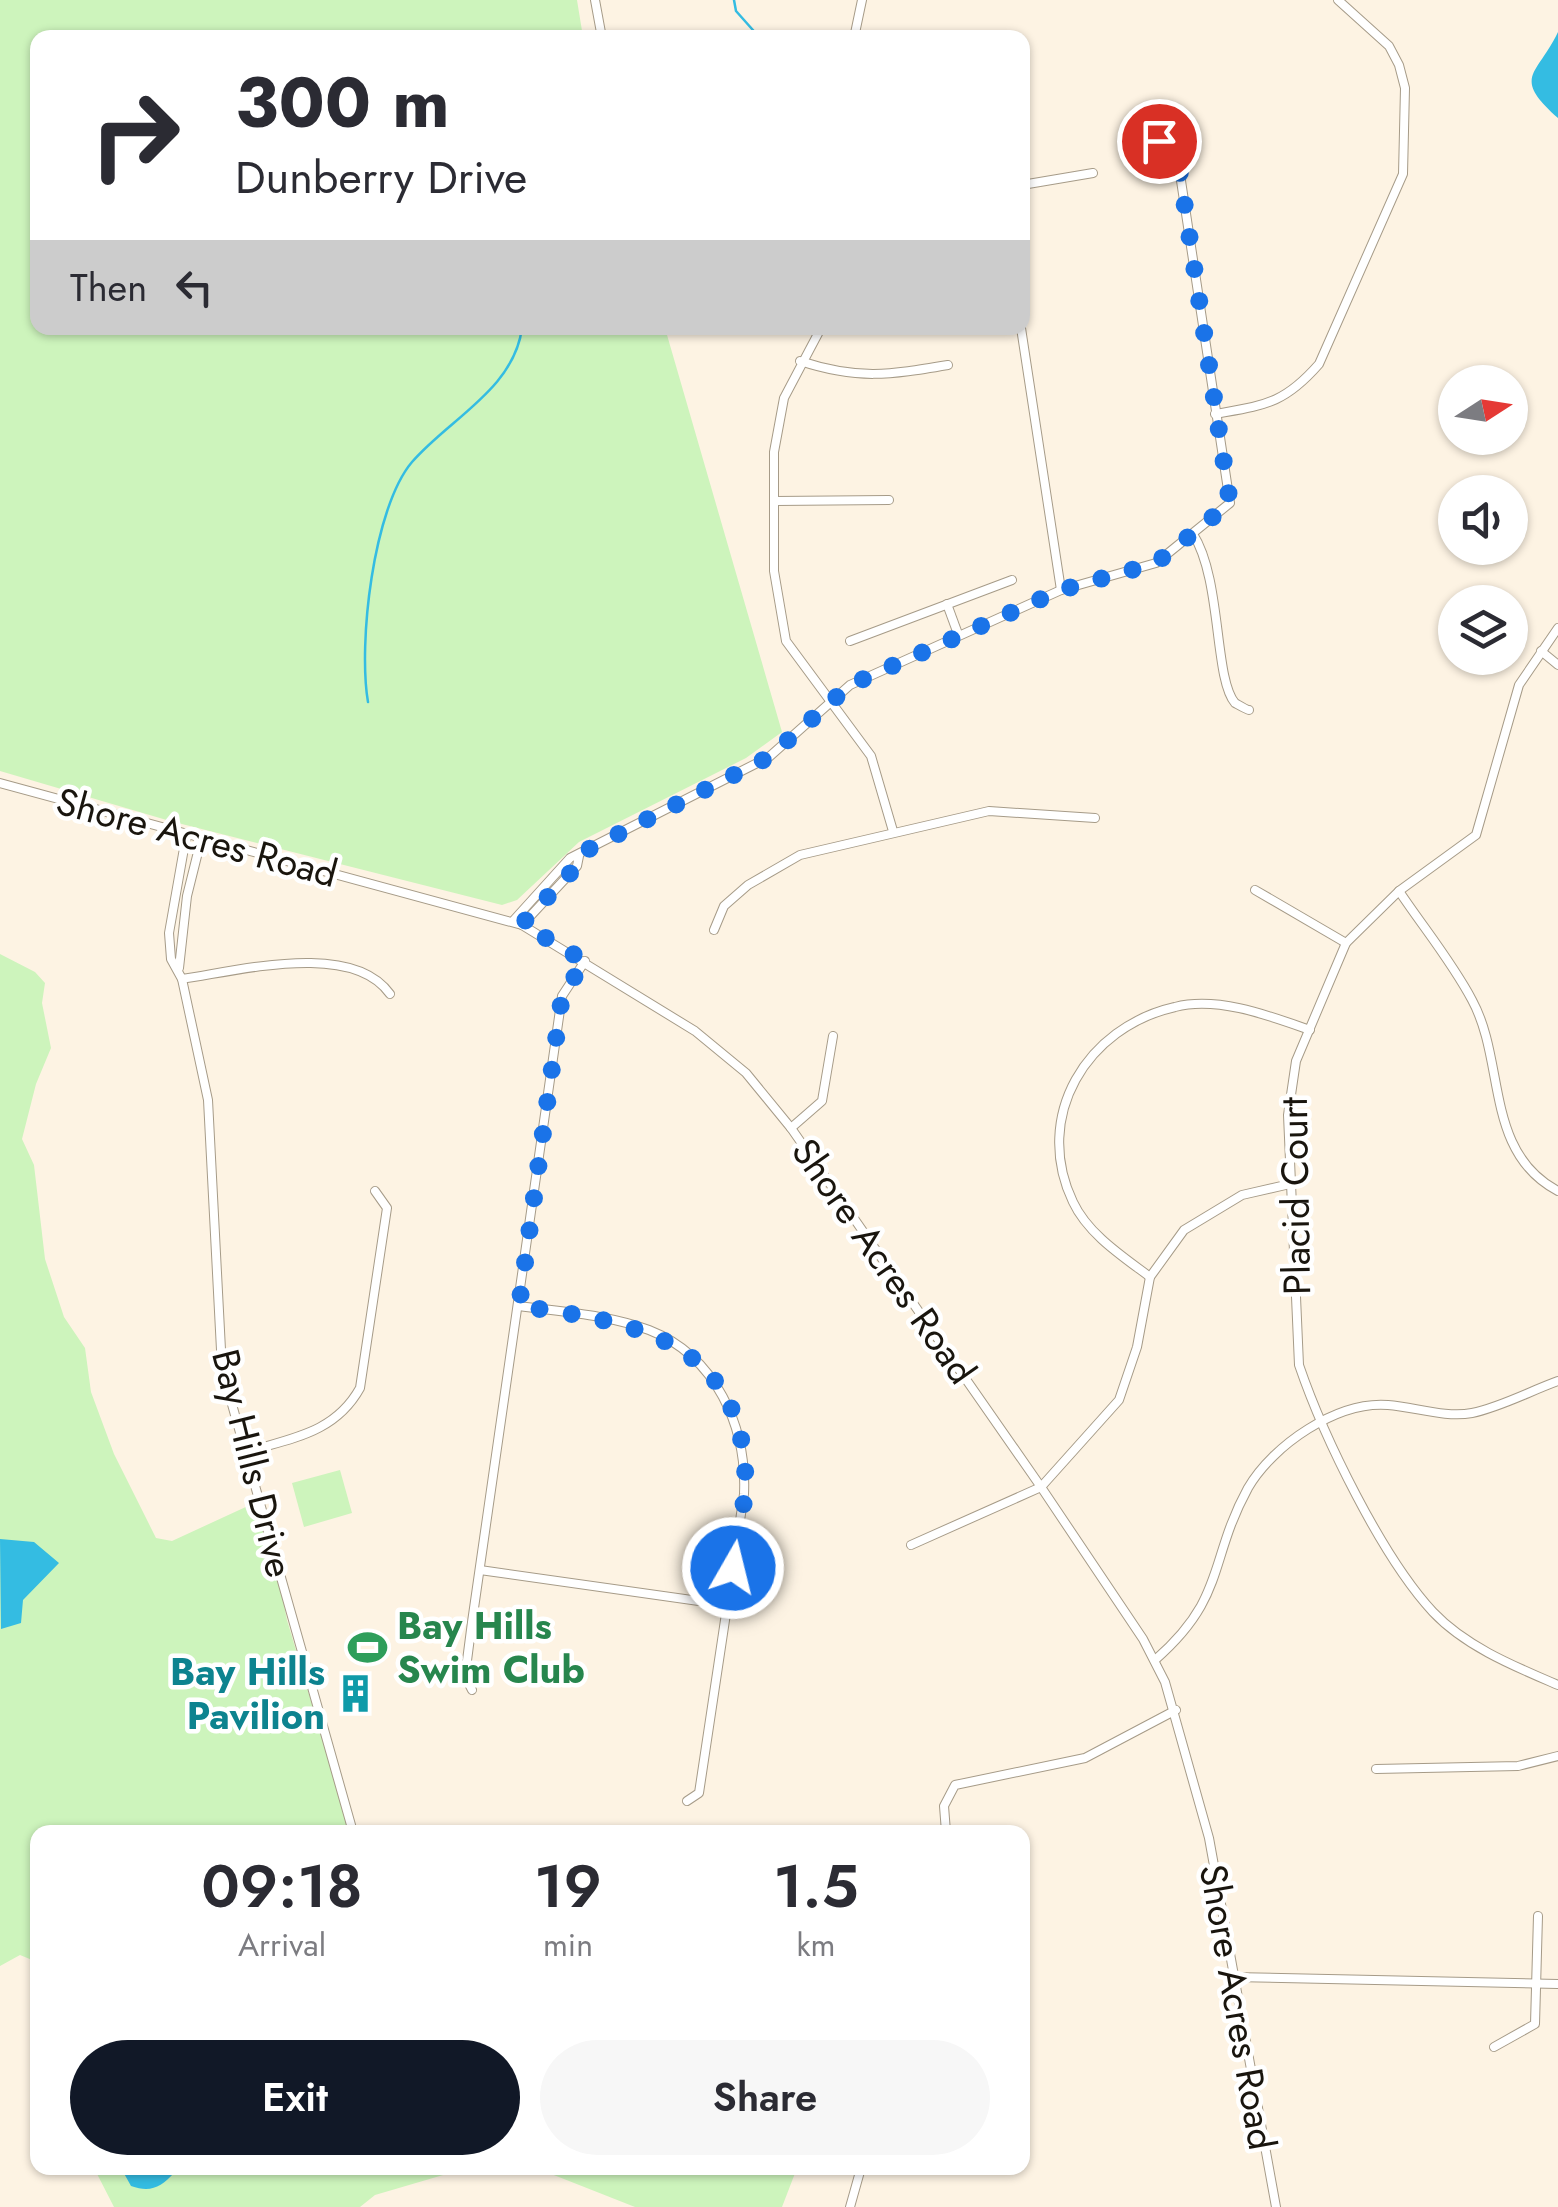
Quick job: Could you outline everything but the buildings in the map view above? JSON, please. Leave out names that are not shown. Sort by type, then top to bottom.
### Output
[{"type":"street","points":[[595,0],[601,30]]},
{"type":"street","points":[[856,30],[862,0]]},
{"type":"street","points":[[1215,414],[1275,403],[1298,389],[1319,364],[1402,174],[1404,88],[1399,65],[1388,46],[1338,0]]},
{"type":"street","points":[[518,923],[546,882],[578,856],[769,757],[850,685],[1061,590],[1156,563],[1230,503],[1178,161],[1159,141]]},
{"type":"street","points":[[1030,184],[1093,174]]},
{"type":"street","points":[[817,335],[784,398],[774,452],[774,571],[786,641],[871,756],[893,831]]},
{"type":"street","points":[[1022,335],[1061,590]]},
{"type":"street","points":[[800,361],[842,375],[878,377],[948,364]]},
{"type":"street","points":[[775,501],[890,500]]},
{"type":"street","points":[[1193,534],[1204,551],[1213,584],[1228,685],[1236,703],[1249,710]]},
{"type":"street","points":[[850,641],[1012,580]]},
{"type":"street","points":[[947,604],[958,634]]},
{"type":"street","name":"Placid Court","points":[[1558,628],[1519,685],[1476,834],[1399,891],[1346,944],[1296,1061],[1288,1115],[1299,1366],[1323,1422],[1390,1559],[1436,1615],[1500,1660],[1558,1685]]},
{"type":"street","points":[[1541,651],[1558,665]]},
{"type":"street","name":"Shore Acres Road","points":[[0,783],[518,923],[585,961],[717,1048],[746,1073],[791,1128],[1041,1487],[1154,1660],[1176,1710],[1208,1838],[1276,2207]]},
{"type":"street","points":[[714,930],[724,906],[736,895],[800,855],[988,811],[1095,818]]},
{"type":"street","name":"Bay Hills Drive","points":[[179,968],[171,959],[169,933],[186,836]]},
{"type":"street","name":"Bay Hills Drive","points":[[201,840],[187,896],[179,968],[210,1118],[222,1369],[351,1825]]},
{"type":"street","points":[[1255,890],[1346,944]]},
{"type":"street","points":[[1399,891],[1473,1001],[1488,1042],[1500,1118],[1519,1154],[1558,1191]]},
{"type":"street","points":[[472,1690],[465,1676],[562,996],[585,961]]},
{"type":"street","points":[[182,980],[320,962],[380,979],[390,994]]},
{"type":"street","points":[[1150,1277],[1105,1243],[1073,1204],[1060,1159],[1060,1122],[1074,1083],[1087,1062],[1099,1044],[1132,1023],[1177,1006],[1220,1006],[1268,1015],[1310,1030]]},
{"type":"street","points":[[791,1128],[822,1100],[833,1036]]},
{"type":"street","points":[[910,1544],[1041,1487],[1118,1400],[1138,1347],[1150,1277],[1184,1230],[1242,1195],[1290,1184]]},
{"type":"street","points":[[246,1452],[326,1428],[347,1411],[360,1388],[387,1208],[375,1190]]},
{"type":"street","points":[[519,1306],[649,1330],[684,1352],[718,1390],[736,1425],[745,1469],[728,1605],[699,1793],[686,1801]]},
{"type":"street","points":[[1154,1660],[1183,1635],[1206,1603],[1241,1506],[1259,1473],[1288,1445],[1323,1422],[1375,1405],[1471,1413],[1558,1381]]},
{"type":"street","points":[[480,1570],[728,1605]]},
{"type":"street","points":[[945,1825],[944,1806],[954,1785],[1085,1758],[1176,1710]]},
{"type":"street","points":[[1376,1768],[1518,1766],[1558,1756]]},
{"type":"street","points":[[1494,2047],[1535,2024],[1538,1916]]},
{"type":"street","points":[[1232,1977],[1558,1984]]},
{"type":"street","points":[[850,2207],[859,2175]]},
{"type":"green space","points":[[0,0],[577,0],[582,30],[30,30],[30,335],[667,335],[782,732],[746,758],[579,842],[517,900],[502,905],[170,821],[0,771]]},
{"type":"green space","points":[[0,954],[35,972],[45,983],[42,1003],[51,1048],[36,1084],[22,1139],[34,1165],[45,1259],[64,1317],[85,1348],[91,1392],[114,1454],[156,1538],[172,1541],[263,1499],[287,1620],[348,1825],[30,1825],[30,1959],[20,1955],[0,1966]]},
{"type":"green space","points":[[340,1470],[352,1513],[304,1527],[292,1483]]},
{"type":"green space","points":[[98,2175],[443,2175],[375,2195],[360,2207],[114,2207]]},
{"type":"green space","points":[[554,2175],[794,2175],[782,2207],[635,2207]]},
{"type":"water","points":[[1558,32],[1558,118],[1535,93],[1532,76]]},
{"type":"water","points":[[0,1539],[34,1542],[59,1563],[23,1600],[21,1623],[1,1629]]},
{"type":"water","points":[[125,2175],[172,2175],[150,2189],[131,2186]]},
{"type":"waterway","points":[[734,0],[736,11],[753,30]]},
{"type":"waterway","points":[[368,702],[367,613],[387,511],[412,462],[478,402],[507,369],[520,335]]},
{"type":"place","name":"Bay Hills Swim Club","points":[[367,1647]]},
{"type":"place","name":"Bay Hills Pavilion","points":[[355,1693]]},
{"type":"route","points":[[733,1568],[744,1494],[742,1445],[730,1408],[702,1368],[673,1343],[649,1330],[519,1306],[562,996],[585,961],[522,924],[577,866],[578,856],[769,757],[850,685],[1061,590],[1156,563],[1230,503],[1178,161],[1159,141]]}]
